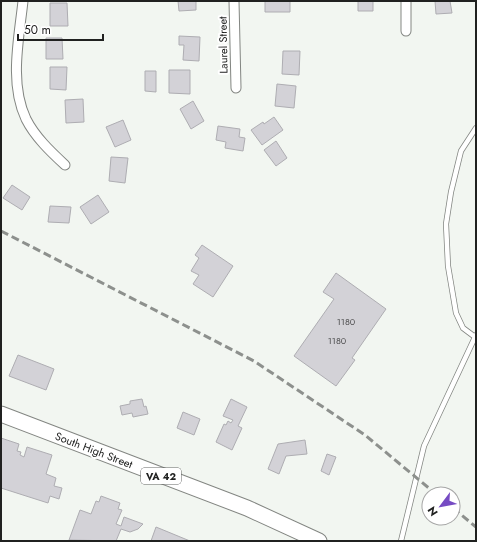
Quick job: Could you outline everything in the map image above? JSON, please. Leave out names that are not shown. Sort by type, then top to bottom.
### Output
[{"type":"main road","name":"South High Street","points":[[1,414],[247,508],[320,541]]},
{"type":"street","points":[[22,1],[18,37],[18,81],[20,101],[26,118],[34,131],[65,165]]},
{"type":"street","name":"Laurel Street","points":[[234,1],[236,88]]},
{"type":"street","points":[[406,1],[406,32]]},
{"type":"lane","points":[[402,541],[424,446],[476,336],[463,328],[456,313],[448,266],[446,224],[451,192],[461,151],[476,128]]},
{"type":"building","points":[[178,1],[196,1],[196,10],[179,11]]},
{"type":"building","points":[[265,1],[290,1],[290,12],[265,12]]},
{"type":"building","points":[[358,1],[373,1],[373,11],[358,11]]},
{"type":"building","points":[[435,1],[450,1],[452,13],[436,14]]},
{"type":"building","points":[[50,3],[67,3],[68,26],[50,26]]},
{"type":"building","points":[[179,36],[200,37],[199,61],[183,60],[184,45],[179,45]]},
{"type":"building","points":[[46,38],[62,38],[63,59],[46,59]]},
{"type":"building","points":[[283,51],[300,51],[299,75],[282,74]]},
{"type":"building","points":[[50,67],[67,67],[66,90],[50,89]]},
{"type":"building","points":[[169,70],[190,70],[190,94],[169,93]]},
{"type":"building","points":[[145,71],[156,71],[156,92],[145,91]]},
{"type":"building","points":[[277,84],[296,86],[294,108],[275,106]]},
{"type":"building","points":[[83,99],[84,122],[66,123],[65,100]]},
{"type":"building","points":[[193,101],[204,121],[191,129],[180,109]]},
{"type":"building","points":[[274,117],[283,130],[262,145],[251,130]]},
{"type":"building","points":[[123,120],[131,140],[115,147],[106,127]]},
{"type":"building","points":[[218,126],[240,129],[239,137],[245,138],[243,151],[225,148],[226,142],[216,140]]},
{"type":"building","points":[[276,141],[287,158],[276,166],[264,150]]},
{"type":"building","points":[[111,157],[128,158],[125,183],[109,181]]},
{"type":"building","points":[[12,185],[30,197],[22,210],[3,198]]},
{"type":"building","points":[[98,195],[109,212],[91,224],[80,207]]},
{"type":"building","points":[[50,206],[71,207],[69,223],[48,222]]},
{"type":"building","points":[[202,245],[233,266],[213,297],[193,284],[199,275],[191,271],[199,258],[195,255]]},
{"type":"building","points":[[336,273],[386,309],[352,358],[355,360],[336,386],[294,356],[334,299],[323,292]]},
{"type":"building","points":[[18,355],[54,369],[46,390],[9,376]]},
{"type":"building","points":[[142,399],[148,414],[133,417],[132,413],[122,415],[120,406],[130,404],[130,401]]},
{"type":"building","points":[[231,399],[247,407],[238,426],[242,428],[232,450],[216,442],[224,424],[226,425],[228,421],[231,423],[233,420],[223,416]]},
{"type":"building","points":[[183,412],[200,419],[194,435],[177,428]]},
{"type":"building","points":[[1,438],[19,444],[17,451],[21,452],[20,455],[24,457],[27,447],[52,455],[46,474],[56,478],[54,486],[62,488],[59,499],[50,496],[48,503],[1,488]]},
{"type":"building","points":[[305,440],[307,454],[286,456],[279,474],[268,469],[278,444]]},
{"type":"building","points":[[327,454],[336,457],[329,475],[321,471]]},
{"type":"building","points":[[101,496],[120,503],[118,509],[122,510],[116,524],[121,526],[124,517],[143,524],[138,529],[130,532],[121,529],[116,541],[69,540],[80,510],[91,514],[96,501],[99,502]]},
{"type":"building","points":[[156,527],[190,541],[151,541]]},
{"type":"railway","points":[[1,231],[254,361],[365,435],[426,486]]},
{"type":"railway","points":[[461,515],[476,527]]}]
